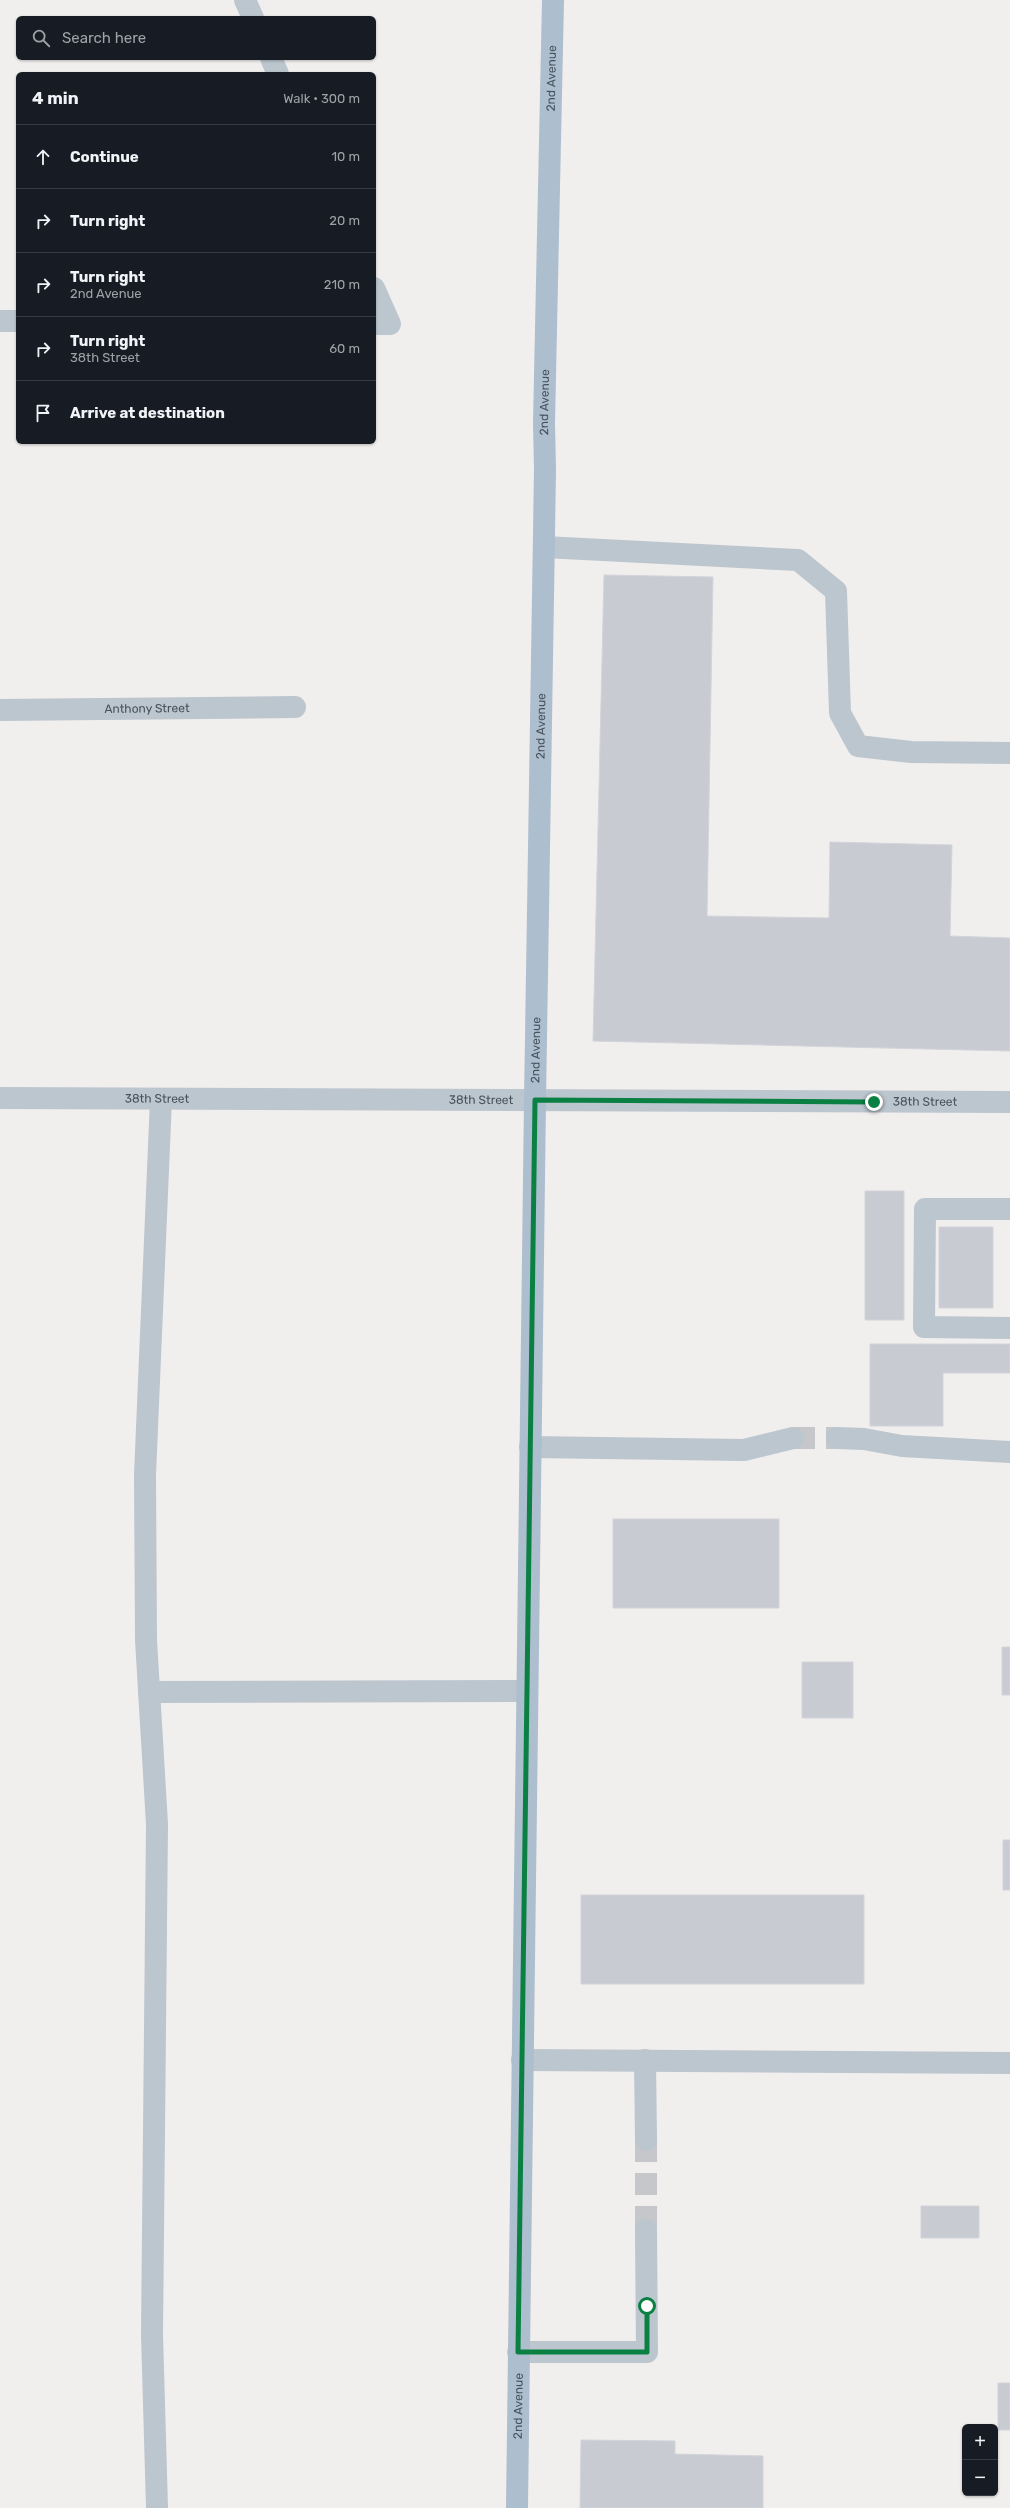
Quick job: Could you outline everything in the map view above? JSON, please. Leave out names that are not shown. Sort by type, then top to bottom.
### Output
[{"type":"main road","name":"2nd Avenue","points":[[517,2508],[530,1447],[544,548],[544,423],[553,0]]},
{"type":"street","points":[[245,0],[252,16]]},
{"type":"street","points":[[271,60],[277,72]]},
{"type":"street","points":[[376,297],[382,324]]},
{"type":"street","points":[[0,321],[16,321]]},
{"type":"street","points":[[544,548],[798,560],[836,591],[840,713],[858,746],[911,752],[1010,752]]},
{"type":"street","name":"Anthony Street","points":[[0,710],[295,707]]},
{"type":"street","name":"38th Street","points":[[0,1098],[1010,1102]]},
{"type":"street","points":[[157,2508],[152,2334],[157,1824],[146,1640],[145,1475],[162,1099]]},
{"type":"street","points":[[1010,1209],[925,1209],[924,1327],[1010,1328]]},
{"type":"street","points":[[530,1447],[744,1450],[793,1438]]},
{"type":"street","points":[[837,1438],[864,1439],[902,1446],[1010,1452]]},
{"type":"street","points":[[149,1692],[527,1691]]},
{"type":"street","points":[[522,2060],[1010,2062]]},
{"type":"street","points":[[645,2060],[646,2140]]},
{"type":"street","points":[[518,2352],[647,2352],[646,2230]]},
{"type":"building","points":[[604,575],[713,577],[707,916],[829,918],[830,842],[952,845],[950,936],[1010,938],[1010,1051],[593,1041]]},
{"type":"building","points":[[865,1191],[904,1191],[904,1320],[865,1320]]},
{"type":"building","points":[[939,1227],[993,1227],[993,1308],[939,1308]]},
{"type":"building","points":[[870,1344],[1010,1344],[1010,1373],[943,1373],[943,1426],[870,1426]]},
{"type":"building","points":[[613,1519],[779,1519],[779,1608],[613,1608]]},
{"type":"building","points":[[1002,1647],[1010,1647],[1010,1695],[1002,1695]]},
{"type":"building","points":[[802,1662],[853,1662],[853,1718],[802,1718]]},
{"type":"building","points":[[1003,1840],[1010,1840],[1010,1890],[1003,1890]]},
{"type":"building","points":[[581,1895],[864,1895],[864,1984],[581,1984]]},
{"type":"building","points":[[921,2206],[979,2206],[979,2238],[921,2238]]},
{"type":"building","points":[[998,2383],[1010,2383],[1010,2430],[998,2430]]},
{"type":"building","points":[[581,2440],[675,2441],[675,2454],[763,2456],[763,2508],[580,2508]]},
{"type":"tunnel","points":[[793,1438],[837,1438]]},
{"type":"tunnel","points":[[646,2140],[646,2230]]},
{"type":"route","points":[[647,2306],[647,2352],[518,2352],[535,1100],[874,1102]]}]
